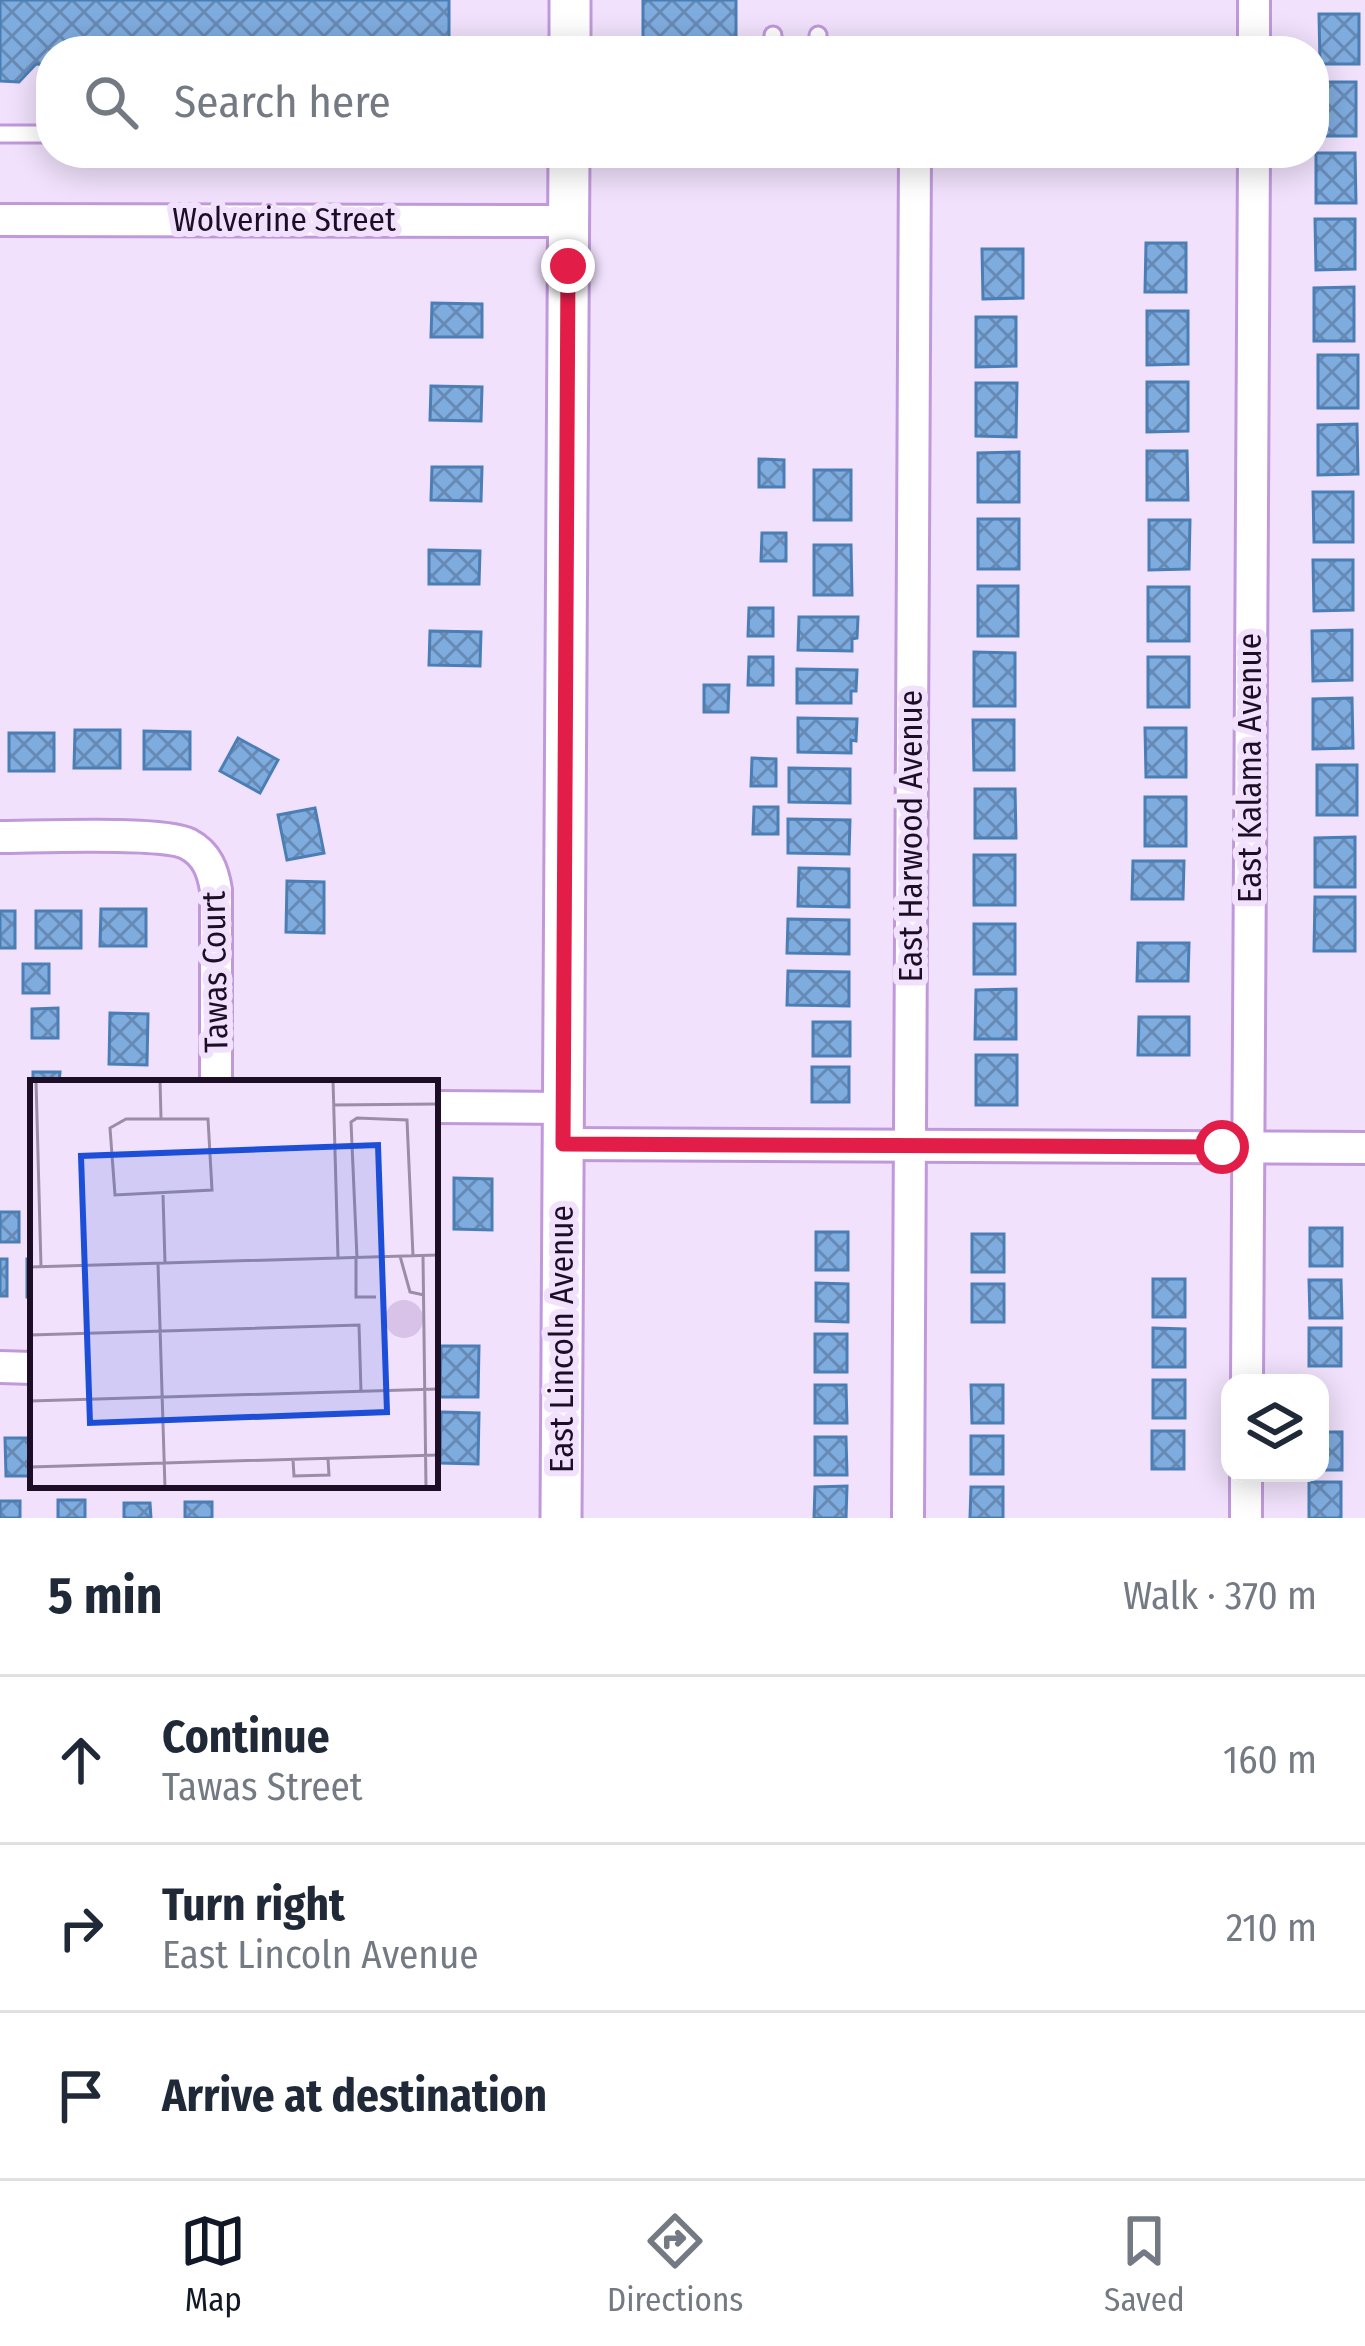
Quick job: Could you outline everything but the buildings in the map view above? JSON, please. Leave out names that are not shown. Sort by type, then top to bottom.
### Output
[{"type":"street","points":[[570,0],[570,36]]},
{"type":"street","points":[[1254,0],[1254,36]]},
{"type":"street","name":"East Lincoln Avenue","points":[[562,1518],[569,168]]},
{"type":"street","name":"East Harwood Avenue","points":[[908,1518],[915,168]]},
{"type":"street","name":"East Kalama Avenue","points":[[1247,1374],[1254,168]]},
{"type":"street","name":"Wolverine Street","points":[[0,220],[568,221]]},
{"type":"street","name":"Tawas Court","points":[[0,837],[171,838],[200,853],[213,871],[216,890],[216,1080]]},
{"type":"street","points":[[438,1107],[563,1126],[910,1144],[1365,1148]]},
{"type":"street","points":[[0,1367],[30,1368]]},
{"type":"street","points":[[1246,1482],[1246,1518]]},
{"type":"lane","points":[[0,134],[36,134]]},
{"type":"route","points":[[568,266],[563,1144],[1222,1147]]}]
